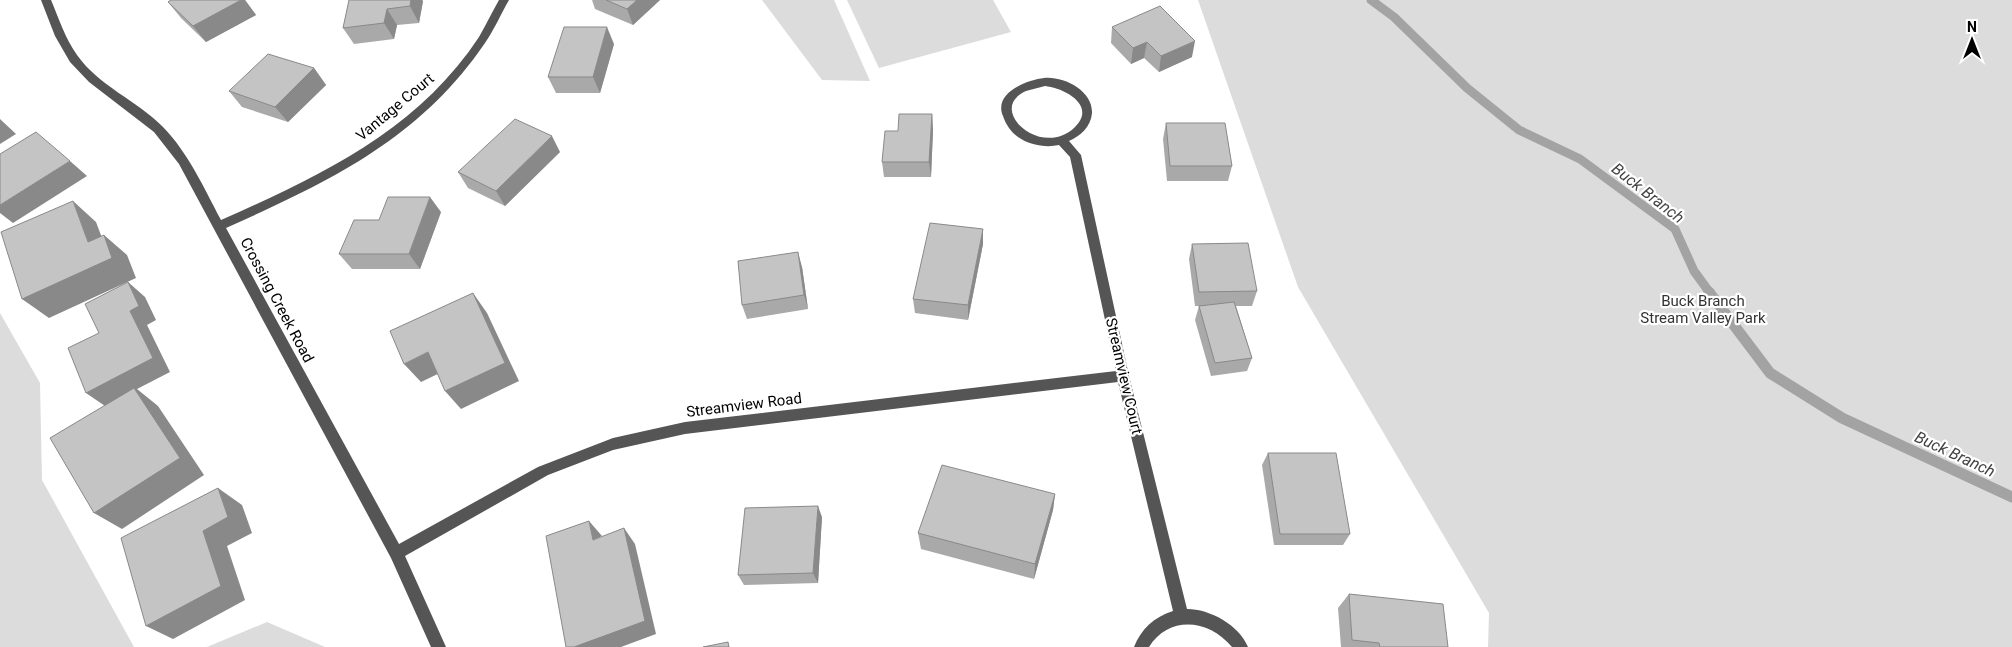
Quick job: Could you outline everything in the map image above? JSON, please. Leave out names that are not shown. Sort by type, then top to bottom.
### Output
[{"type":"street","name":"Crossing Creek Road","points":[[46,0],[60,36],[74,59],[93,79],[158,130],[182,161],[396,553],[439,647]]},
{"type":"street","name":"Vantage Court","points":[[219,226],[319,180],[375,146],[414,114],[449,81],[482,40],[504,0]]},
{"type":"street","points":[[1045,82],[1069,87],[1078,93],[1085,101],[1088,110],[1087,120],[1073,135],[1061,140],[1048,142],[1036,140],[1014,130],[1008,121],[1006,112],[1007,103],[1013,94],[1021,88],[1045,82]]},
{"type":"street","name":"Streamview Court","points":[[1061,140],[1075,155],[1123,376],[1181,616]]},
{"type":"street","name":"Streamview Road","points":[[396,553],[543,471],[613,444],[685,428],[1123,376]]},
{"type":"street","points":[[1141,647],[1152,630],[1165,620],[1181,616],[1198,616],[1214,622],[1228,632],[1240,647]]},
{"type":"green space","points":[[762,0],[834,0],[870,81],[822,80]]},
{"type":"green space","points":[[847,0],[993,0],[1011,32],[879,68]]},
{"type":"green space","name":"Buck Branch Stream Valley Park","points":[[1198,0],[2012,0],[2012,647],[1488,647],[1489,613],[1298,287]]},
{"type":"green space","points":[[0,313],[40,383],[42,480],[134,647],[0,647]]},
{"type":"green space","points":[[267,622],[325,647],[207,647]]},
{"type":"building","points":[[171,0],[241,0],[193,26],[168,2]]},
{"type":"building","points":[[349,0],[411,0],[410,6],[387,9],[384,23],[343,28]]},
{"type":"building","points":[[606,0],[637,0],[627,9]]},
{"type":"building","points":[[1160,6],[1195,41],[1161,56],[1147,42],[1133,48],[1112,27]]},
{"type":"building","points":[[564,27],[607,27],[593,77],[548,77]]},
{"type":"building","points":[[268,54],[314,68],[275,107],[229,91]]},
{"type":"building","points":[[899,114],[932,114],[929,162],[882,162],[885,131],[898,131]]},
{"type":"building","points":[[515,119],[552,136],[496,191],[458,172]]},
{"type":"building","points":[[1166,123],[1225,123],[1232,166],[1170,166]]},
{"type":"building","points":[[36,132],[70,161],[0,205],[0,154]]},
{"type":"building","points":[[388,197],[430,197],[409,254],[339,254],[354,220],[379,220]]},
{"type":"building","points":[[73,201],[88,242],[104,235],[112,258],[22,299],[1,232]]},
{"type":"building","points":[[930,223],[983,229],[968,305],[913,299]]},
{"type":"building","points":[[1248,243],[1257,291],[1199,292],[1192,244]]},
{"type":"building","points":[[798,252],[804,295],[742,305],[738,261]]},
{"type":"building","points":[[128,282],[139,306],[130,311],[153,358],[86,393],[68,348],[99,333],[85,304]]},
{"type":"building","points":[[473,293],[505,363],[445,391],[428,352],[404,364],[390,331]]},
{"type":"building","points":[[1234,302],[1252,358],[1215,363],[1199,306]]},
{"type":"building","points":[[134,388],[180,458],[94,513],[50,438]]},
{"type":"building","points":[[1268,453],[1336,453],[1350,534],[1280,534]]},
{"type":"building","points":[[942,465],[1055,494],[1035,564],[918,533]]},
{"type":"building","points":[[218,488],[228,517],[203,531],[221,586],[146,626],[121,538]]},
{"type":"building","points":[[818,506],[813,573],[738,575],[745,508]]},
{"type":"building","points":[[589,521],[593,540],[624,528],[645,621],[574,647],[566,647],[546,536]]},
{"type":"building","points":[[1349,594],[1443,604],[1448,647],[1380,647],[1379,643],[1352,640]]},
{"type":"building","points":[[728,642],[729,647],[703,647]]},
{"type":"waterway","name":"Buck Branch","points":[[1371,0],[1394,17],[1467,88],[1519,130],[1580,159],[1675,229],[1694,271],[1710,293]]},
{"type":"waterway","name":"Buck Branch","points":[[1709,292],[1770,373],[1842,418],[2012,497]]}]
